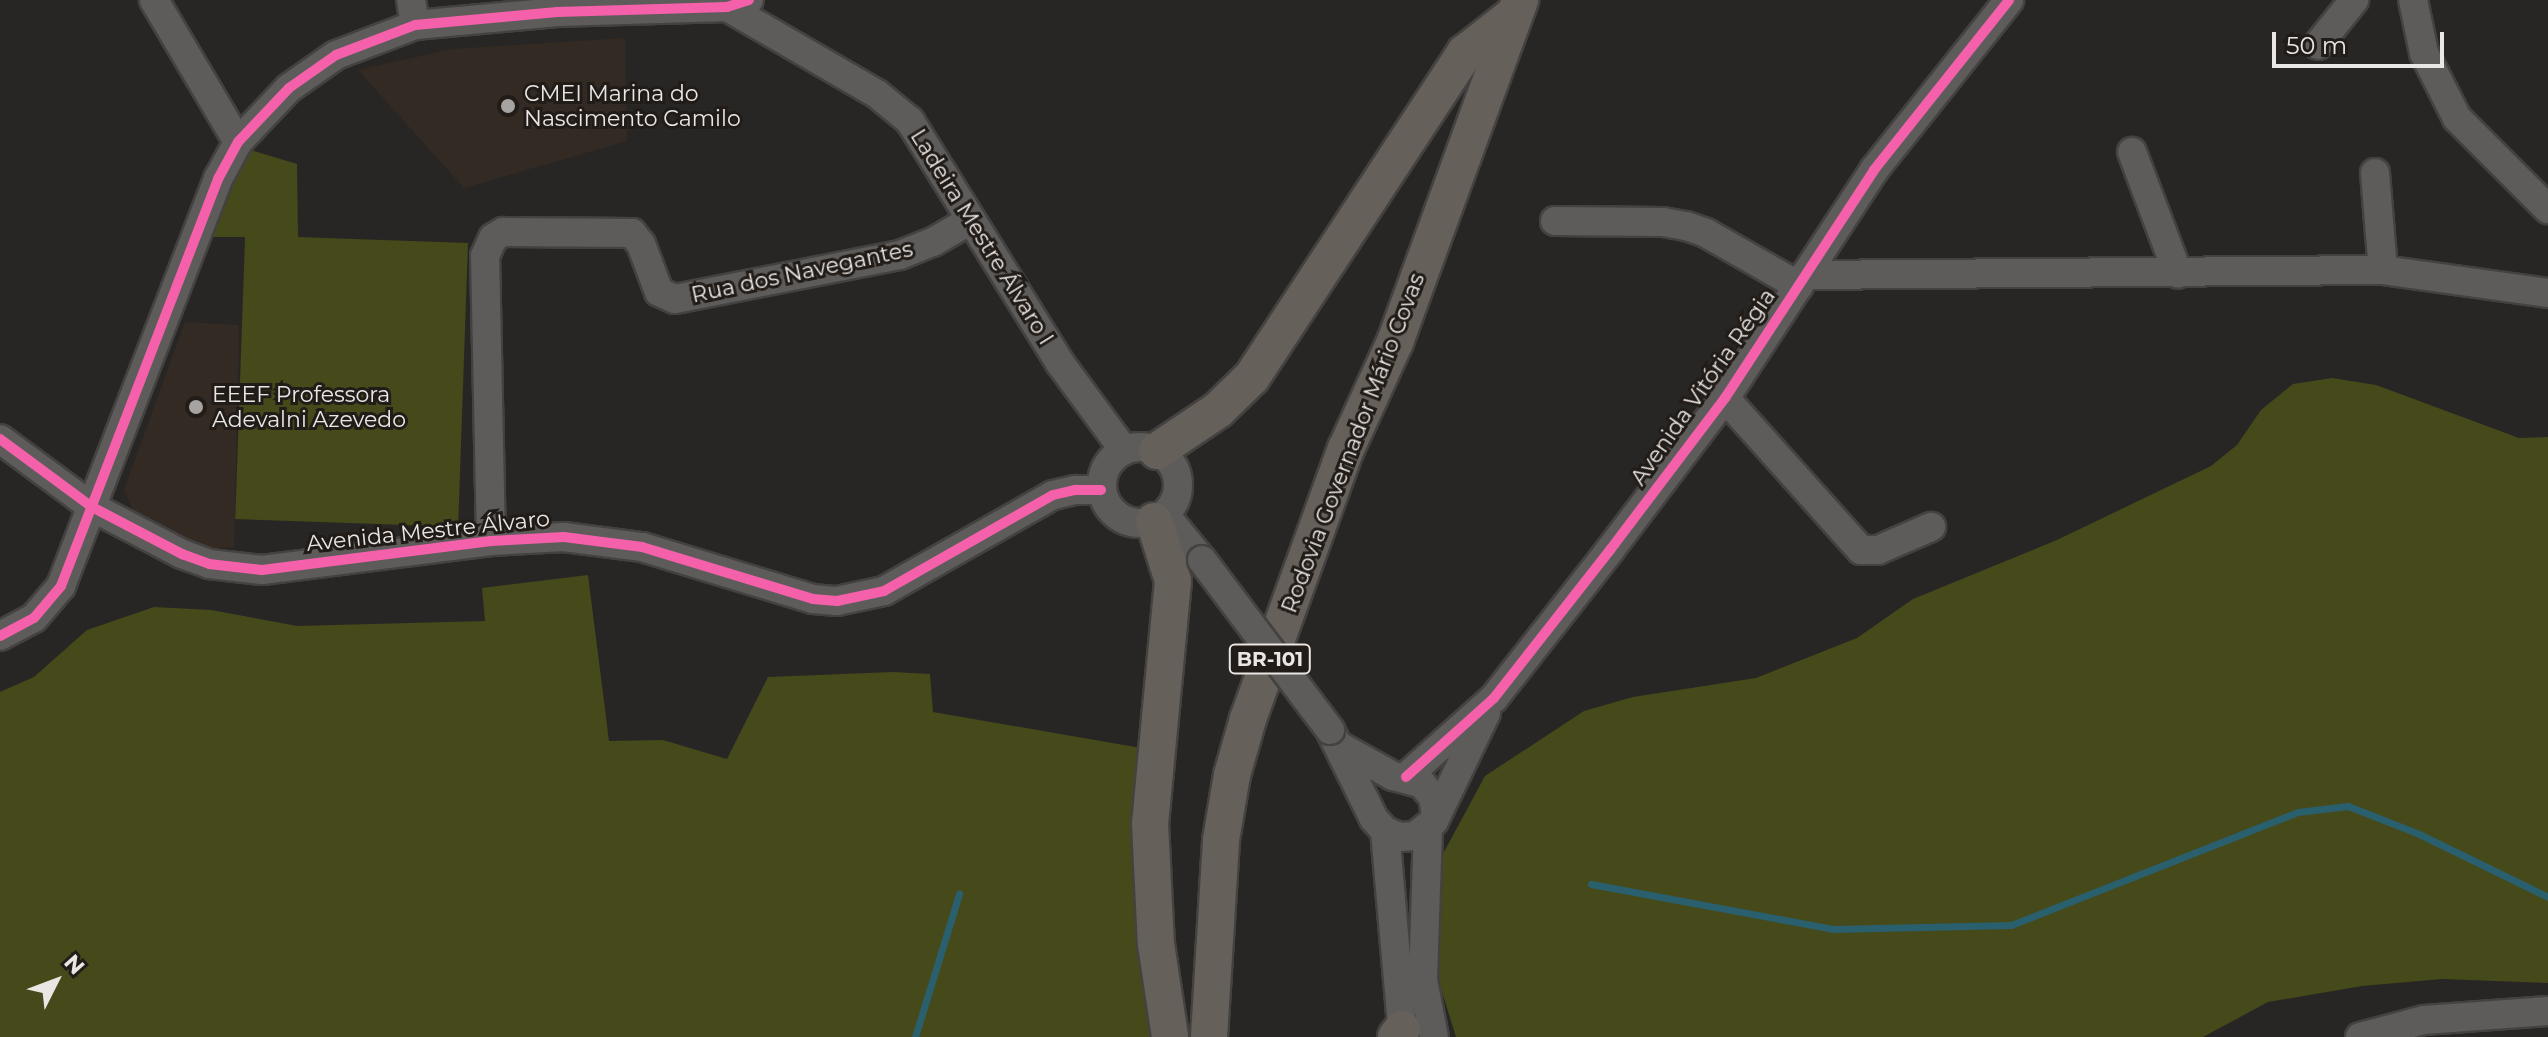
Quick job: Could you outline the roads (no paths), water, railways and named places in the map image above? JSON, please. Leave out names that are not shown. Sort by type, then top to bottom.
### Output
[{"type":"main road","points":[[1140,450],[1218,410],[1252,377],[1465,53],[1517,5]]},
{"type":"main road","name":"Rodovia Governador Mário Covas","points":[[1209,1037],[1221,840],[1232,775],[1248,719],[1346,449],[1395,342],[1517,5]]},
{"type":"main road","points":[[1159,518],[1173,581],[1150,823],[1156,944],[1170,1037]]},
{"type":"main road","points":[[1211,992],[1224,1037]]},
{"type":"street","points":[[154,0],[238,142]]},
{"type":"street","name":"Avenida Vitória Régia","points":[[1432,822],[1494,698],[1725,398],[1874,170],[2009,0]]},
{"type":"street","points":[[2318,45],[2354,0]]},
{"type":"street","points":[[2413,0],[2424,53],[2457,118],[2548,209]]},
{"type":"street","points":[[0,636],[34,618],[55,594],[97,494],[218,179],[238,142],[289,88],[336,55],[413,12],[557,12],[738,3]]},
{"type":"street","name":"Ladeira Mestre Álvaro I","points":[[738,3],[877,94],[910,121],[1060,363],[1140,450]]},
{"type":"street","points":[[2132,152],[2178,274]]},
{"type":"street","points":[[2375,173],[2383,270]]},
{"type":"street","name":"Rua dos Navegantes","points":[[491,541],[485,256],[493,238],[503,232],[632,233],[641,244],[659,292],[675,299],[900,255],[933,242],[971,220]]},
{"type":"street","points":[[1555,221],[1663,222],[1686,226],[1802,280],[2383,270],[2548,293]]},
{"type":"street","points":[[1725,398],[1861,550],[1878,550],[1931,527]]},
{"type":"street","name":"Avenida Mestre Álvaro","points":[[0,439],[97,494],[182,554],[232,568],[262,570],[491,541],[564,537],[616,543],[813,599],[837,601],[884,591],[1053,495],[1075,490],[1101,490]]},
{"type":"street","points":[[1140,450],[1171,463],[1178,484],[1177,497],[1159,518],[1124,520],[1113,513],[1101,490],[1105,468],[1140,450]]},
{"type":"street","points":[[1159,518],[1202,560],[1335,738],[1380,825],[1400,837],[1415,836],[1432,822]]},
{"type":"street","name":"Avenida Vitória Régia","points":[[1400,776],[1494,698]]},
{"type":"street","points":[[1335,738],[1400,776],[1429,789],[1432,822],[1423,980],[1409,1035]]},
{"type":"street","points":[[1400,776],[1381,782],[1373,794],[1409,1035]]},
{"type":"street","points":[[2360,1037],[2424,1020],[2548,1011]]},
{"type":"waterway","points":[[1591,884],[1833,929],[2011,925],[2298,812],[2348,806],[2419,834],[2548,897]]},
{"type":"waterway","points":[[915,1037],[959,894]]},
{"type":"place","name":"CMEI Marina do Nascimento Camilo","points":[[508,106]]},
{"type":"place","name":"EEEF Professora Adevalni Azevedo","points":[[196,407]]}]
